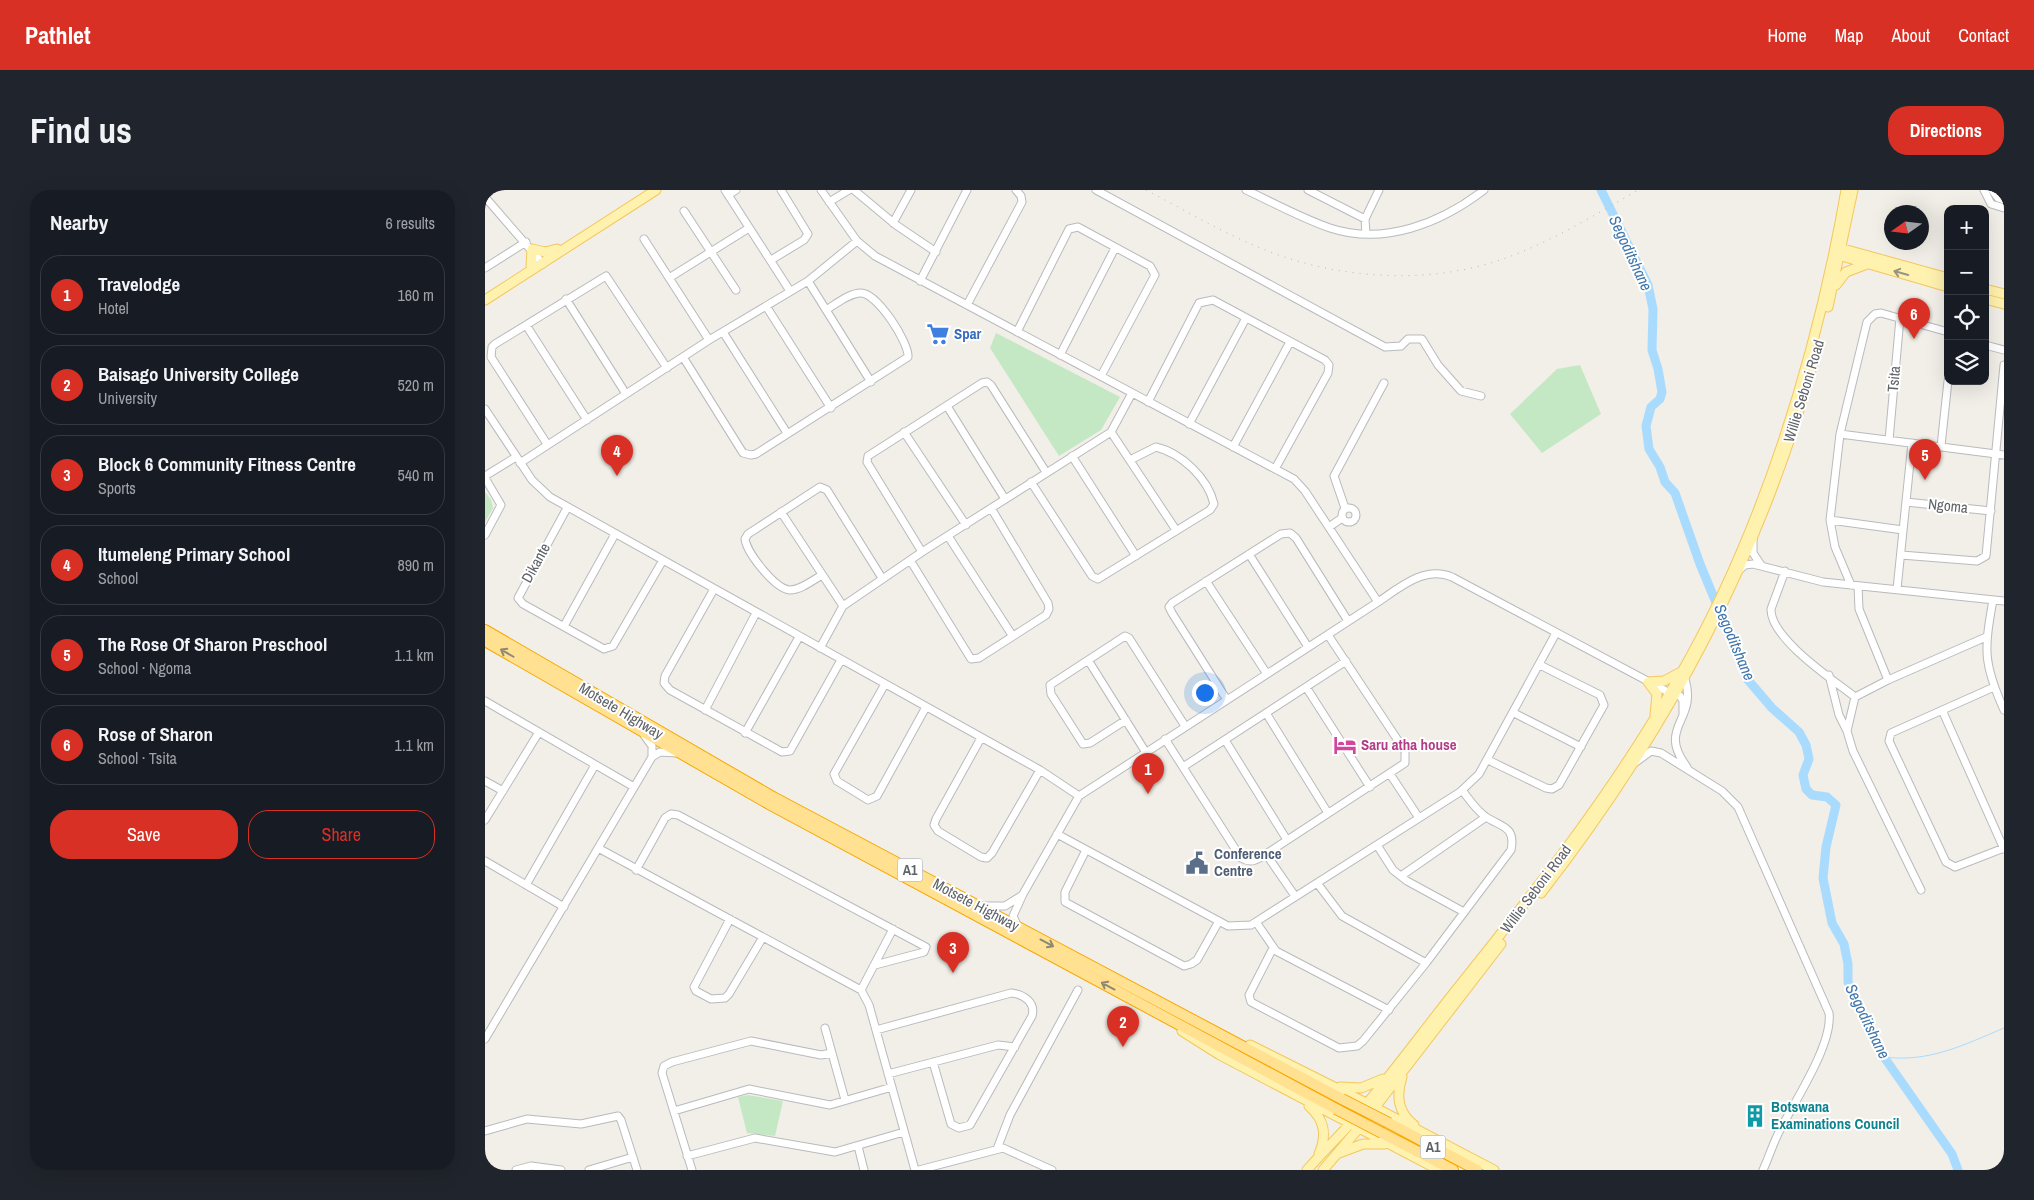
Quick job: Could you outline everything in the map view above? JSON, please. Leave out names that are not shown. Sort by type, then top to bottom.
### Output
[{"type":"highway","name":"Motsete Highway","points":[[485,630],[773,798],[1477,1170]]},
{"type":"highway","name":"Motsete Highway","points":[[485,641],[679,754],[1336,1109],[1453,1170]]},
{"type":"main road","name":"Willie Seboni Road","points":[[1729,584],[1739,570],[1754,536],[1801,407],[1833,292],[1846,190]]},
{"type":"main road","name":"Willie Seboni Road","points":[[1323,1170],[1359,1128],[1587,834],[1636,762],[1684,675],[1729,584],[1776,462],[1847,224],[1853,190]]},
{"type":"main road","points":[[485,295],[531,266],[542,262],[557,249],[650,191]]},
{"type":"main road","points":[[485,300],[650,191]]},
{"type":"main road","points":[[1847,224],[1851,243],[1867,259],[1944,286]]},
{"type":"main road","points":[[531,266],[529,246],[545,252],[557,249]]},
{"type":"main road","points":[[1838,251],[1944,277]]},
{"type":"main road","points":[[1833,292],[1846,272],[1867,259]]},
{"type":"main road","points":[[1989,290],[2004,294]]},
{"type":"main road","points":[[1989,300],[2004,304]]},
{"type":"main road","points":[[1648,682],[1668,680],[1684,675]]},
{"type":"main road","points":[[1648,682],[1657,694],[1654,720]]},
{"type":"main road","name":"Willie Seboni Road","points":[[1307,1170],[1350,1123],[1518,914],[1591,817],[1673,694]]},
{"type":"main road","points":[[1124,995],[1220,1055],[1439,1170]]},
{"type":"main road","points":[[1188,1018],[1221,1031],[1366,1102],[1493,1170]]},
{"type":"main road","points":[[1404,1069],[1399,1088],[1399,1107],[1410,1122],[1427,1134]]},
{"type":"main road","points":[[1333,1086],[1361,1088],[1375,1084],[1389,1075]]},
{"type":"main road","points":[[1302,1099],[1316,1112],[1325,1127],[1323,1144],[1317,1159]]},
{"type":"main road","points":[[1337,1154],[1363,1144],[1389,1144]]},
{"type":"street","points":[[736,190],[727,192],[790,291]]},
{"type":"street","points":[[771,260],[804,240],[808,234],[781,190]]},
{"type":"street","points":[[821,190],[857,241],[875,256],[1060,356],[1233,446],[1300,484],[1378,602]]},
{"type":"street","points":[[829,202],[849,190]]},
{"type":"street","points":[[853,190],[893,223],[936,252]]},
{"type":"street","points":[[893,223],[911,190]]},
{"type":"street","points":[[921,281],[967,190]]},
{"type":"street","points":[[967,305],[1022,202],[1021,196],[1016,190]]},
{"type":"street","points":[[1096,190],[1385,347],[1401,346],[1408,339],[1421,339],[1438,365],[1461,391],[1481,396]]},
{"type":"street","points":[[1246,190],[1332,228],[1366,234],[1399,232],[1429,222],[1449,214],[1484,190]]},
{"type":"street","points":[[1366,234],[1365,219],[1379,190]]},
{"type":"street","points":[[1984,190],[1991,204],[2004,208]]},
{"type":"street","points":[[1992,190],[1998,198],[2004,200]]},
{"type":"street","points":[[1311,191],[1365,219]]},
{"type":"street","points":[[485,197],[542,262]]},
{"type":"street","points":[[684,211],[735,290]]},
{"type":"street","points":[[1017,332],[1069,230],[1078,227],[1150,266],[1155,275],[1101,376]]},
{"type":"street","points":[[669,278],[749,228]]},
{"type":"street","points":[[644,239],[709,340]]},
{"type":"street","points":[[485,534],[501,505],[485,477],[587,420],[709,340],[808,280],[857,241]]},
{"type":"street","points":[[485,268],[529,246]]},
{"type":"street","points":[[1060,356],[1115,248]]},
{"type":"street","points":[[547,444],[491,357],[492,347],[495,344],[603,276],[608,277],[667,368]]},
{"type":"street","points":[[808,280],[871,382]]},
{"type":"street","points":[[683,357],[743,452],[747,455],[756,454],[905,361],[908,357],[907,346],[878,302],[868,294],[853,294],[826,310]]},
{"type":"street","points":[[567,299],[626,394]]},
{"type":"street","points":[[1148,402],[1199,303],[1213,300],[1325,360],[1329,365],[1328,373],[1275,469]]},
{"type":"street","points":[[765,306],[831,408]]},
{"type":"street","points":[[1888,680],[1859,609],[1855,586],[1835,547],[1830,520],[1840,434],[1867,322],[1875,314],[1881,313],[1944,331]]},
{"type":"street","points":[[1189,424],[1246,318]]},
{"type":"street","name":"Tsita","points":[[1889,440],[1900,318]]},
{"type":"street","points":[[526,325],[587,420]]},
{"type":"street","points":[[723,332],[787,433]]},
{"type":"street","points":[[1233,446],[1290,342]]},
{"type":"street","points":[[1989,346],[2004,350]]},
{"type":"street","points":[[1901,555],[1982,559],[1986,556],[2004,365]]},
{"type":"street","points":[[922,552],[867,462],[868,456],[904,432],[982,383],[989,383],[1046,472]]},
{"type":"street","points":[[1345,508],[1334,476],[1384,383]]},
{"type":"street","points":[[1941,446],[1948,385]]},
{"type":"street","points":[[819,648],[843,606],[922,552],[1111,432],[1132,393]]},
{"type":"street","points":[[947,406],[1005,499]]},
{"type":"street","points":[[485,410],[539,488],[567,508],[1040,770],[1079,796]]},
{"type":"street","points":[[904,432],[966,524]]},
{"type":"street","points":[[1111,432],[1176,530]]},
{"type":"street","points":[[1840,434],[2004,455]]},
{"type":"street","points":[[1897,589],[1912,443]]},
{"type":"street","points":[[1031,482],[1095,578],[1101,578],[1210,510],[1214,504],[1210,493],[1187,462],[1165,449],[1156,447],[1148,449],[1130,460]]},
{"type":"street","points":[[1072,456],[1136,556]]},
{"type":"street","points":[[822,575],[798,588],[786,589],[769,577],[747,546],[745,539],[748,534],[816,488],[825,488],[882,578]]},
{"type":"street","name":"Ngoma","points":[[1906,502],[1991,511]]},
{"type":"street","name":"Dikante","points":[[563,626],[523,604],[518,598],[567,508]]},
{"type":"street","points":[[910,560],[968,657],[979,658],[1012,635],[1046,615],[1049,606],[991,508]]},
{"type":"street","points":[[1342,518],[1341,514],[1345,508]]},
{"type":"street","points":[[1342,518],[1348,522],[1355,517],[1352,508],[1345,508]]},
{"type":"street","points":[[781,512],[843,606]]},
{"type":"street","points":[[1329,527],[1342,518]]},
{"type":"street","points":[[1830,520],[1903,530]]},
{"type":"street","points":[[615,534],[563,626],[604,649],[611,648],[663,560]]},
{"type":"street","points":[[1227,700],[1169,608],[1172,603],[1281,534],[1290,534],[1296,538],[1348,621]]},
{"type":"street","points":[[948,536],[1012,635]]},
{"type":"street","points":[[1754,536],[1753,553],[1762,565]]},
{"type":"street","points":[[1249,554],[1308,648]]},
{"type":"street","points":[[1739,570],[1748,564],[1762,565],[1823,582],[2004,601]]},
{"type":"street","points":[[1785,571],[1772,603],[1770,615],[1773,622],[1783,638],[1855,697]]},
{"type":"street","points":[[1018,928],[1013,916],[1023,894],[1079,796],[1145,751],[1329,635],[1412,580],[1440,574],[1452,577],[1673,694],[1683,701],[1683,716]]},
{"type":"street","points":[[1206,581],[1267,674]]},
{"type":"street","points":[[714,589],[664,680],[666,687],[745,733],[782,752],[790,751],[841,660]]},
{"type":"street","points":[[1993,600],[1986,637],[1986,665],[2004,710]]},
{"type":"street","points":[[705,710],[757,613]]},
{"type":"street","points":[[1057,834],[1219,921],[1235,927],[1251,926],[1462,790],[1479,774],[1557,633]]},
{"type":"street","points":[[1165,739],[1241,858],[1248,862],[1255,861],[1405,763],[1405,751],[1329,635]]},
{"type":"street","points":[[745,733],[799,636]]},
{"type":"street","points":[[1126,720],[1088,744],[1081,742],[1049,688],[1051,684],[1121,637],[1129,638],[1185,726]]},
{"type":"street","points":[[1847,731],[1855,697],[1888,680],[1986,637]]},
{"type":"street","points":[[1088,660],[1145,751]]},
{"type":"street","points":[[1183,766],[1346,661]]},
{"type":"street","points":[[1488,760],[1546,788],[1559,785],[1604,706],[1604,700],[1600,695],[1540,665]]},
{"type":"street","points":[[1684,675],[1689,701],[1673,741],[1678,755],[1690,771]]},
{"type":"street","points":[[1829,675],[1839,715],[1847,731],[1853,751],[1921,890]]},
{"type":"street","points":[[885,684],[834,774],[837,781],[868,800],[877,796],[925,707]]},
{"type":"street","points":[[1306,687],[1370,787]]},
{"type":"street","points":[[1942,710],[2004,849],[1955,867],[1946,862],[1889,741],[1891,733],[1942,710],[1995,690],[2004,689]]},
{"type":"street","points":[[485,701],[634,787]]},
{"type":"street","points":[[1267,713],[1328,814]]},
{"type":"street","points":[[1514,713],[1581,747]]},
{"type":"street","points":[[485,820],[539,732]]},
{"type":"street","points":[[641,732],[652,746],[652,757]]},
{"type":"street","points":[[981,738],[935,819],[934,825],[937,831],[981,857],[987,858],[992,853],[1040,770]]},
{"type":"street","points":[[1225,740],[1287,840]]},
{"type":"street","points":[[1636,762],[1646,753],[1654,751],[1690,771],[1730,797],[1738,807],[1829,1013],[1830,1022],[1826,1042],[1777,1136],[1763,1170]]},
{"type":"street","points":[[485,1040],[652,757],[660,752],[679,754]]},
{"type":"street","points":[[526,885],[595,765]]},
{"type":"street","points":[[1390,774],[1419,818]]},
{"type":"street","points":[[485,781],[503,791]]},
{"type":"street","points":[[1273,948],[1249,995],[1251,1002],[1344,1049],[1357,1046],[1363,1041],[1426,963],[1511,850],[1510,832],[1504,826],[1486,817],[1462,790]]},
{"type":"street","points":[[636,870],[665,818],[675,814],[925,945],[926,950],[875,965]]},
{"type":"street","points":[[1401,876],[1486,817]]},
{"type":"street","points":[[1377,845],[1393,870],[1464,912]]},
{"type":"street","points":[[598,848],[861,990],[869,1005],[915,1170]]},
{"type":"street","points":[[1086,850],[1065,892],[1065,902],[1167,957],[1184,966],[1194,963],[1219,921]]},
{"type":"street","points":[[1266,854],[1295,896]]},
{"type":"street","points":[[485,861],[563,907]]},
{"type":"street","points":[[1317,883],[1342,916],[1426,963]]},
{"type":"street","points":[[978,906],[1005,906],[1018,900],[1023,894]]},
{"type":"street","points":[[730,919],[694,987],[695,990],[711,999],[720,1000],[729,994],[763,937]]},
{"type":"street","points":[[1257,922],[1273,948],[1389,1010]]},
{"type":"street","points":[[861,990],[893,929]]},
{"type":"street","points":[[997,1149],[1010,1115],[1077,990]]},
{"type":"street","points":[[876,1030],[1011,993],[1016,993],[1029,1000],[1033,1011],[1015,1047],[974,1121],[965,1127],[954,1127],[951,1124],[933,1062]]},
{"type":"street","points":[[825,1028],[845,1100]]},
{"type":"street","points":[[692,1170],[663,1072],[664,1066],[672,1062],[751,1041],[821,1055],[832,1053]]},
{"type":"street","points":[[888,1074],[998,1045],[1015,1047]]},
{"type":"street","points":[[674,1111],[749,1089],[827,1105],[892,1087]]},
{"type":"street","points":[[485,1131],[530,1118],[581,1124],[618,1116],[621,1120],[637,1170]]},
{"type":"street","points":[[687,1156],[755,1138],[835,1152],[904,1132]]},
{"type":"street","points":[[858,1146],[865,1170]]},
{"type":"street","points":[[919,1170],[997,1149],[1006,1149],[1052,1170]]},
{"type":"street","points":[[589,1170],[633,1157]]},
{"type":"street","points":[[516,1170],[531,1166],[561,1170]]},
{"type":"green space","points":[[996,333],[1120,397],[1101,430],[1059,456],[990,348]]},
{"type":"green space","points":[[1580,365],[1601,414],[1542,453],[1510,414],[1557,369]]},
{"type":"green space","points":[[485,492],[491,500],[493,508],[485,522]]},
{"type":"green space","points":[[748,1095],[783,1101],[775,1136],[747,1133],[738,1097]]},
{"type":"waterway","name":"Segoditshane","points":[[1601,190],[1648,285],[1653,309],[1652,350],[1662,392],[1660,399],[1651,407],[1646,426],[1649,449],[1660,467],[1665,482],[1675,493],[1700,564],[1748,680],[1772,708],[1799,732],[1806,745],[1809,759],[1803,775],[1806,789],[1812,795],[1827,797],[1836,805],[1826,847],[1823,878],[1832,923],[1844,944],[1848,964],[1848,982],[1884,1057],[1952,1154],[1958,1170]]},
{"type":"waterway","points":[[1884,1057],[1900,1058],[1931,1055],[1960,1046],[2004,1028]]},
{"type":"railway","points":[[1146,190],[1229,234],[1287,258],[1348,272],[1411,276],[1473,268],[1503,259],[1555,236],[1638,190]]},
{"type":"place","name":"Spar","points":[[938,334]]},
{"type":"place","name":"Rose of Sharon","points":[[1914,339]]},
{"type":"place","name":"Itumeleng Primary School","points":[[617,476]]},
{"type":"place","name":"The Rose Of Sharon Preschool","points":[[1925,480]]},
{"type":"place","name":"Saru atha house","points":[[1345,745]]},
{"type":"place","name":"Travelodge","points":[[1148,794]]},
{"type":"place","name":"Conference Centre","points":[[1197,863]]},
{"type":"place","name":"Block 6 Community Fitness Centre","points":[[953,973]]},
{"type":"place","name":"Baisago University College","points":[[1123,1047]]},
{"type":"place","name":"Botswana Examinations Council","points":[[1755,1116]]}]
